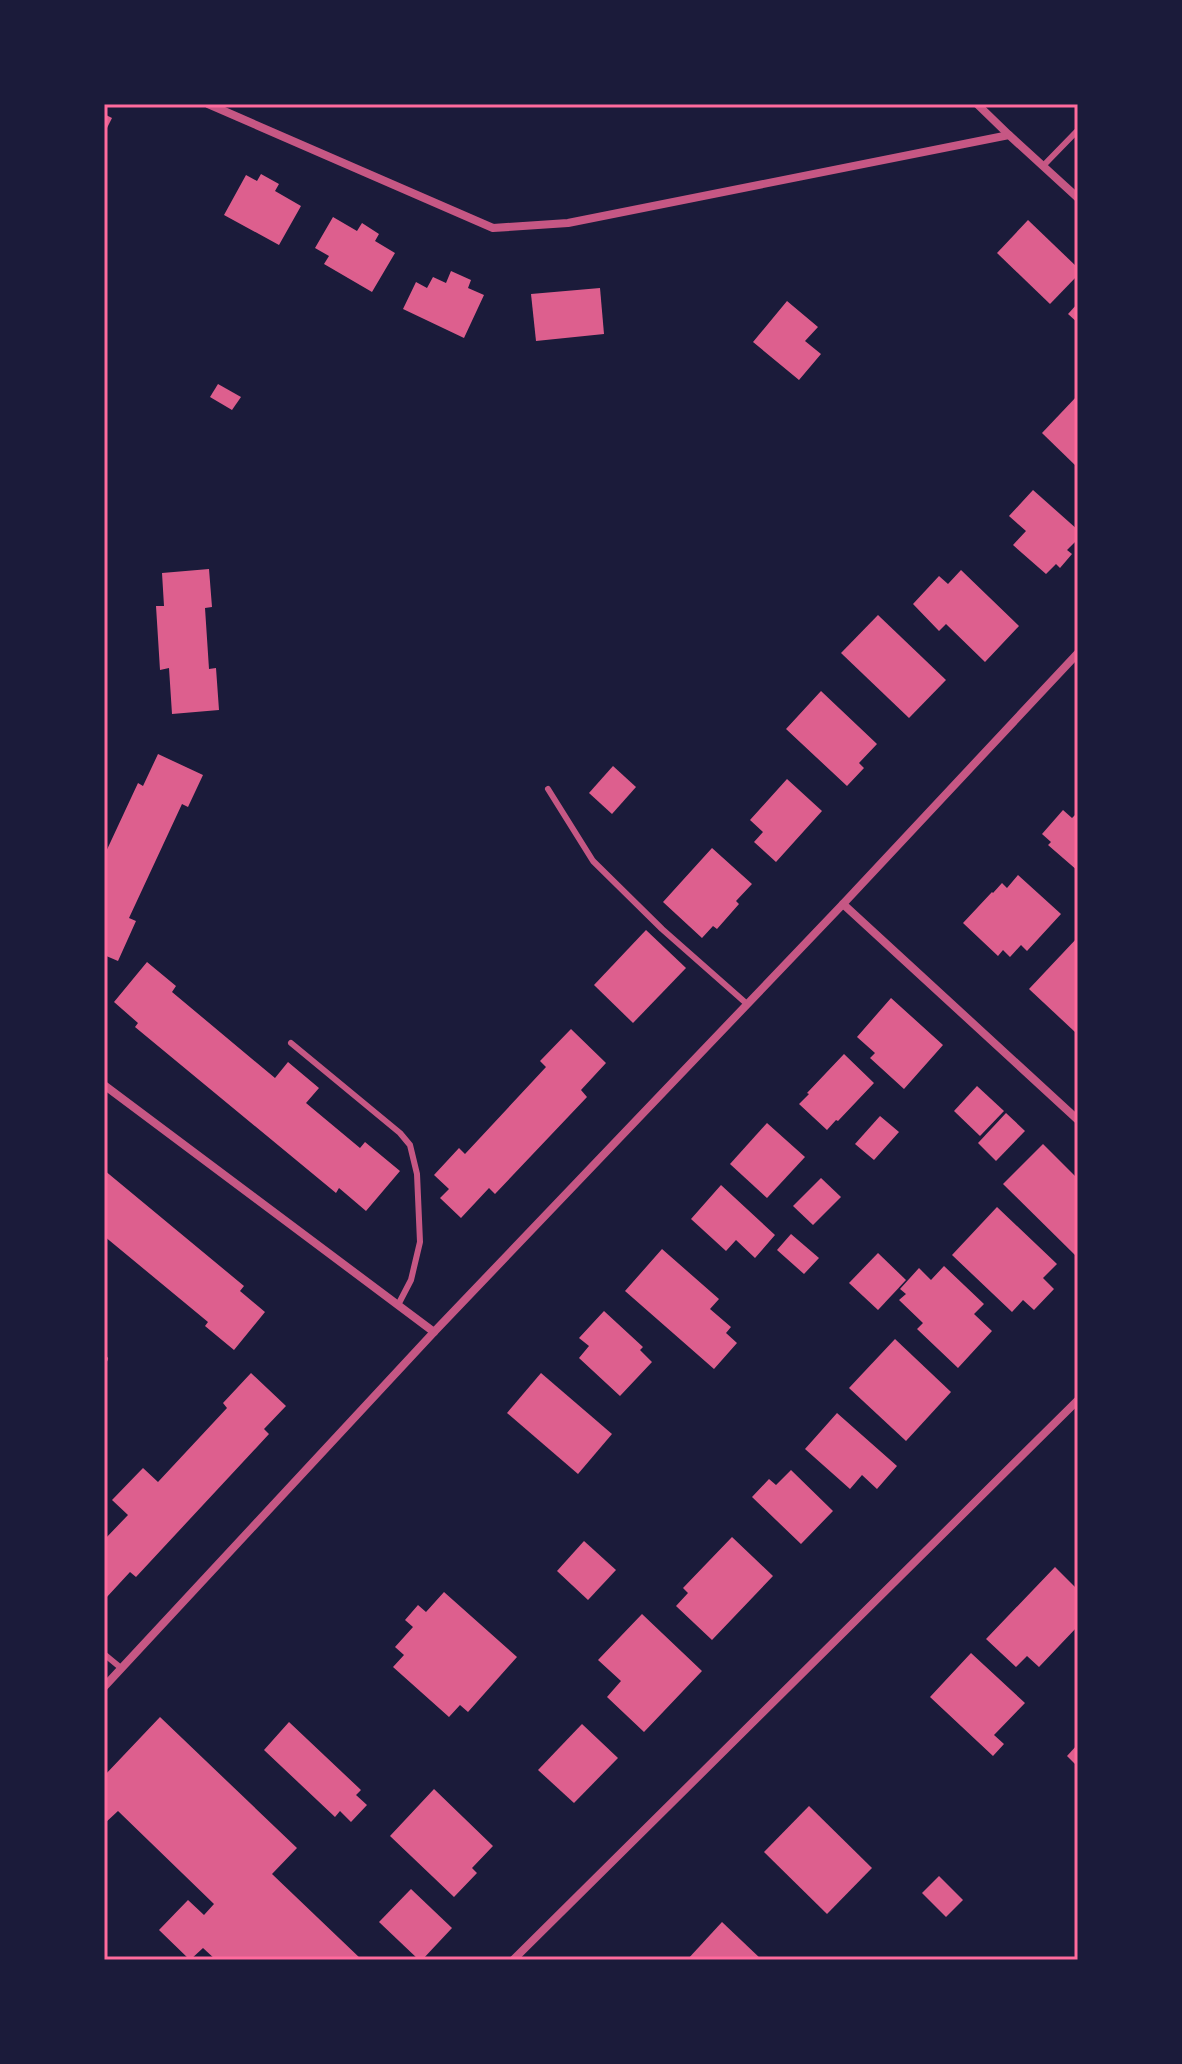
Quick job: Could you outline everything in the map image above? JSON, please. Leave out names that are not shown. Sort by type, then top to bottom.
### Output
[{"type":"street","points":[[208,104],[493,228],[568,223],[1009,135]]},
{"type":"street","points":[[977,104],[1078,198]]},
{"type":"street","points":[[104,1687],[434,1332],[1078,653]]},
{"type":"street","points":[[843,904],[1078,1120]]},
{"type":"street","points":[[104,1085],[434,1332]]},
{"type":"street","points":[[513,1960],[1078,1400]]},
{"type":"lane","points":[[1043,166],[1078,130]]},
{"type":"lane","points":[[548,789],[593,861],[662,929],[747,1004]]},
{"type":"lane","points":[[291,1043],[400,1133],[410,1145],[417,1174],[420,1242],[411,1280],[398,1305]]},
{"type":"lane","points":[[104,1654],[121,1668]]},
{"type":"building","points":[[104,114],[112,118],[104,134]]},
{"type":"building","points":[[261,174],[279,184],[275,191],[301,206],[279,245],[224,215],[246,175],[257,181]]},
{"type":"building","points":[[333,217],[357,231],[362,223],[379,234],[375,241],[395,253],[372,292],[324,264],[329,256],[315,248]]},
{"type":"building","points":[[1028,220],[1078,268],[1078,275],[1050,304],[997,253]]},
{"type":"building","points":[[451,271],[471,280],[468,288],[484,295],[464,338],[403,309],[416,282],[427,288],[433,277],[446,283]]},
{"type":"building","points":[[600,288],[604,334],[536,341],[531,294]]},
{"type":"building","points":[[787,301],[818,327],[805,341],[821,354],[799,380],[753,342]]},
{"type":"building","points":[[1078,303],[1078,323],[1068,314]]},
{"type":"building","points":[[218,384],[241,397],[232,410],[210,397]]},
{"type":"building","points":[[1078,395],[1078,468],[1042,433]]},
{"type":"building","points":[[1033,490],[1078,530],[1078,539],[1067,550],[1072,554],[1060,568],[1056,564],[1046,574],[1013,545],[1026,531],[1009,516]]},
{"type":"building","points":[[209,569],[212,607],[205,608],[209,669],[216,668],[219,710],[172,714],[169,668],[160,670],[156,606],[164,606],[162,573]]},
{"type":"building","points":[[961,570],[1019,626],[985,662],[946,624],[939,631],[913,604],[939,576],[948,584]]},
{"type":"building","points":[[878,615],[946,680],[909,718],[841,653]]},
{"type":"building","points":[[821,691],[877,744],[859,763],[864,768],[847,786],[786,729]]},
{"type":"building","points":[[158,754],[203,775],[188,807],[182,804],[129,918],[136,921],[118,961],[104,955],[104,856],[138,783],[143,786]]},
{"type":"building","points":[[613,766],[636,787],[612,814],[589,793]]},
{"type":"building","points":[[787,779],[822,811],[776,862],[754,842],[763,832],[750,820]]},
{"type":"building","points":[[1063,810],[1072,818],[1078,812],[1078,871],[1048,845],[1051,842],[1042,834]]},
{"type":"building","points":[[712,848],[752,884],[717,929],[713,926],[702,938],[663,902]]},
{"type":"building","points":[[1018,875],[1061,914],[1027,951],[1021,945],[1010,957],[1003,950],[998,956],[963,923],[1002,883],[1007,888]]},
{"type":"building","points":[[646,930],[686,968],[633,1023],[594,985]]},
{"type":"building","points":[[1078,937],[1078,1029],[1075,1032],[1029,989]]},
{"type":"building","points":[[147,962],[176,986],[172,992],[275,1078],[288,1062],[319,1088],[306,1103],[360,1148],[365,1142],[400,1171],[366,1211],[339,1188],[336,1193],[135,1027],[138,1023],[114,1002]]},
{"type":"building","points":[[891,998],[943,1045],[904,1089],[870,1058],[875,1053],[857,1037]]},
{"type":"building","points":[[571,1029],[606,1063],[581,1090],[587,1097],[495,1194],[489,1188],[461,1218],[440,1198],[449,1189],[434,1175],[459,1148],[465,1154],[546,1067],[540,1061]]},
{"type":"building","points":[[844,1054],[874,1083],[827,1130],[799,1104]]},
{"type":"building","points":[[977,1086],[1004,1111],[980,1136],[954,1111]]},
{"type":"building","points":[[1006,1113],[1025,1131],[996,1161],[978,1143]]},
{"type":"building","points":[[880,1116],[899,1132],[874,1160],[855,1144]]},
{"type":"building","points":[[767,1123],[805,1157],[767,1198],[730,1164]]},
{"type":"building","points":[[1043,1144],[1078,1179],[1078,1258],[1003,1184]]},
{"type":"building","points":[[104,1170],[244,1286],[240,1291],[265,1312],[234,1350],[205,1326],[208,1322],[104,1236]]},
{"type":"building","points":[[821,1178],[841,1197],[813,1225],[793,1206]]},
{"type":"building","points":[[721,1185],[775,1235],[755,1258],[736,1240],[726,1251],[691,1219]]},
{"type":"building","points":[[997,1207],[1057,1264],[1043,1278],[1054,1289],[1034,1310],[1023,1300],[1012,1312],[952,1255]]},
{"type":"building","points":[[791,1234],[819,1258],[804,1274],[777,1250]]},
{"type":"building","points":[[662,1249],[719,1299],[710,1309],[731,1327],[726,1333],[737,1343],[714,1369],[625,1291]]},
{"type":"building","points":[[878,1253],[906,1280],[878,1310],[849,1283]]},
{"type":"building","points":[[944,1266],[984,1304],[974,1314],[992,1331],[958,1368],[917,1329],[923,1323],[899,1300],[906,1294],[900,1289],[919,1268],[931,1280]]},
{"type":"building","points":[[604,1311],[643,1347],[640,1350],[652,1362],[620,1396],[579,1358],[589,1346],[579,1338]]},
{"type":"building","points":[[895,1339],[951,1392],[906,1441],[849,1388]]},
{"type":"building","points":[[251,1373],[286,1406],[264,1429],[269,1434],[136,1577],[130,1572],[106,1598],[104,1540],[128,1515],[112,1500],[143,1468],[158,1482],[227,1408],[223,1403]]},
{"type":"building","points":[[541,1373],[612,1434],[578,1474],[507,1413]]},
{"type":"building","points":[[837,1413],[897,1466],[877,1489],[862,1475],[850,1489],[805,1449]]},
{"type":"building","points":[[791,1470],[833,1511],[801,1544],[752,1497],[769,1479],[776,1485]]},
{"type":"building","points":[[732,1537],[773,1576],[712,1640],[676,1606],[688,1593],[683,1588]]},
{"type":"building","points":[[584,1541],[616,1570],[588,1600],[557,1571]]},
{"type":"building","points":[[1055,1567],[1078,1590],[1078,1626],[1039,1667],[1027,1656],[1016,1667],[986,1639]]},
{"type":"building","points":[[444,1592],[517,1657],[468,1712],[460,1705],[449,1717],[393,1667],[404,1655],[395,1647],[413,1627],[405,1620],[418,1605],[426,1612]]},
{"type":"building","points":[[642,1614],[702,1671],[644,1732],[607,1697],[621,1681],[598,1660]]},
{"type":"building","points":[[971,1653],[1025,1703],[994,1735],[1004,1744],[993,1756],[930,1697]]},
{"type":"building","points":[[160,1717],[297,1848],[272,1874],[362,1960],[216,1960],[203,1948],[190,1960],[159,1930],[188,1900],[204,1915],[214,1904],[118,1811],[104,1824],[104,1776]]},
{"type":"building","points":[[289,1722],[361,1790],[356,1795],[367,1805],[351,1822],[340,1811],[335,1817],[264,1750]]},
{"type":"building","points":[[582,1724],[618,1758],[574,1803],[538,1770]]},
{"type":"building","points":[[1078,1744],[1078,1767],[1067,1756]]},
{"type":"building","points":[[434,1789],[493,1846],[472,1868],[477,1873],[454,1897],[390,1836]]},
{"type":"building","points":[[809,1806],[872,1868],[827,1914],[764,1852]]},
{"type":"building","points":[[939,1876],[963,1900],[946,1917],[922,1893]]},
{"type":"building","points":[[411,1889],[452,1928],[422,1960],[379,1922]]},
{"type":"building","points":[[722,1922],[762,1960],[687,1960]]}]
